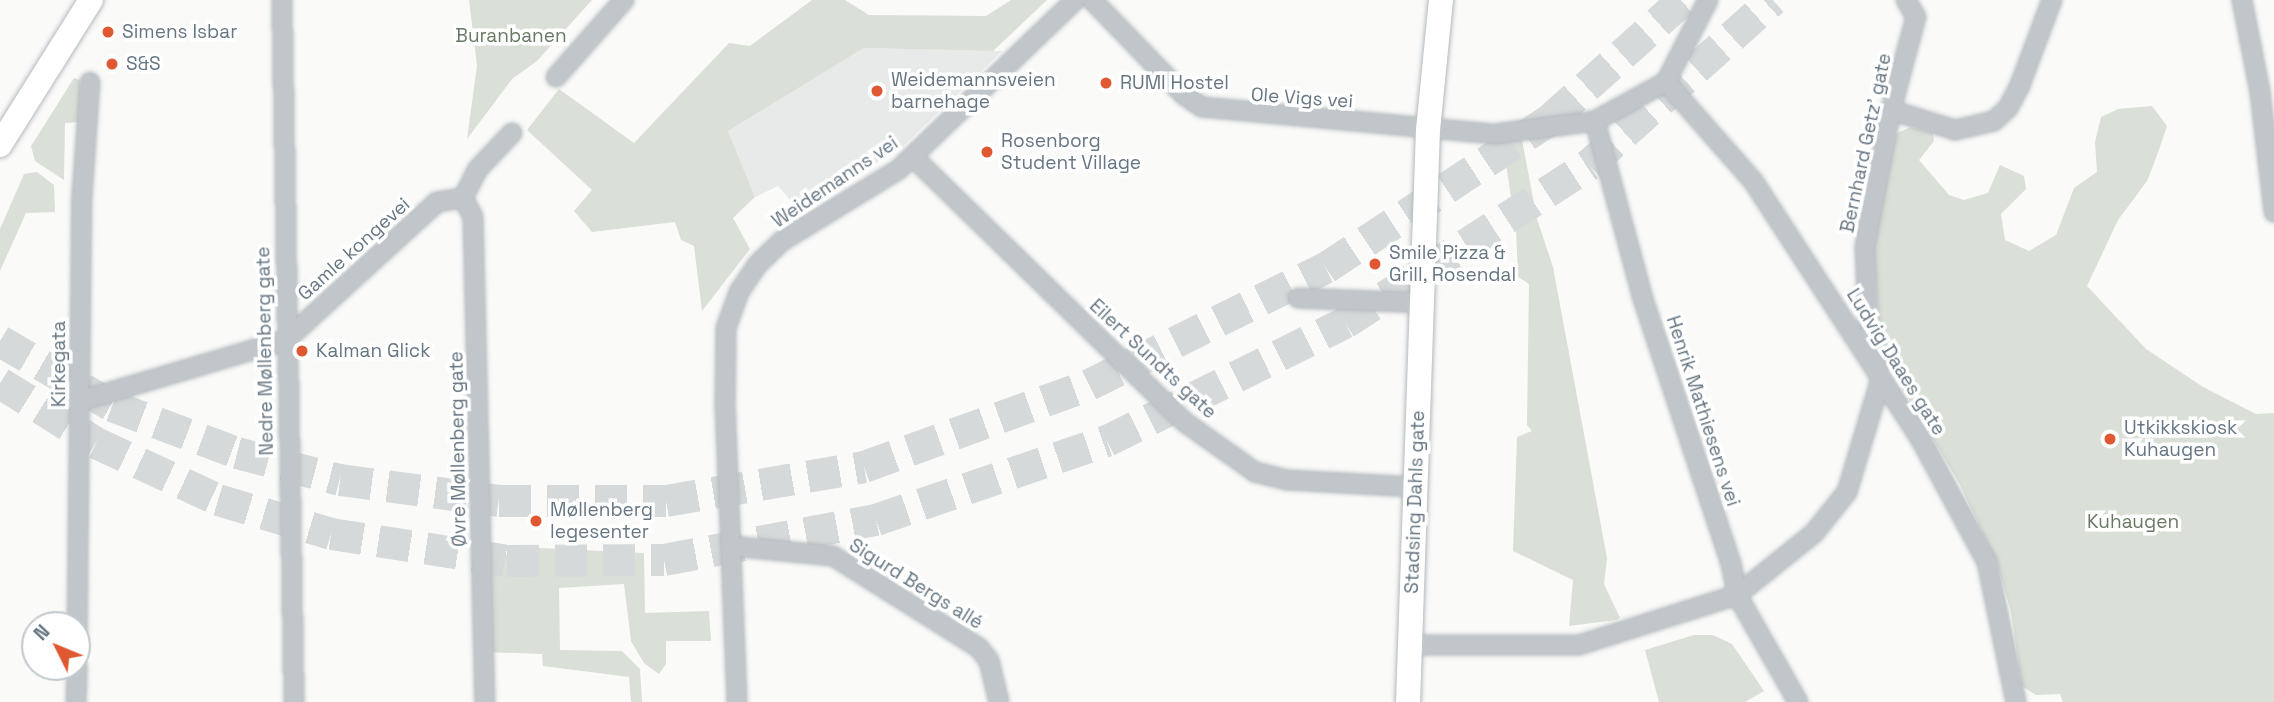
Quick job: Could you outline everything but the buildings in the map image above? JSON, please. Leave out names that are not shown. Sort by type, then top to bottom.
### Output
[{"type":"main road","points":[[0,145],[92,0]]},
{"type":"main road","name":"Stadsing Dahls gate","points":[[1408,702],[1428,130],[1441,0]]},
{"type":"street","name":"Nedre Møllenberg gate","points":[[282,0],[294,702]]},
{"type":"street","points":[[555,77],[624,0]]},
{"type":"street","name":"Weidemanns vei","points":[[737,702],[730,546],[726,328],[739,292],[757,265],[782,241],[913,157],[1075,0]]},
{"type":"street","name":"Ole Vigs vei","points":[[1092,0],[1184,95],[1202,107],[1428,130],[1495,134],[1595,121]]},
{"type":"street","points":[[1595,121],[1666,82],[1708,0]]},
{"type":"street","points":[[1906,0],[1916,17]]},
{"type":"street","name":"Bernhard Getz' gate","points":[[1880,382],[1868,316],[1865,247],[1891,110],[1923,0]]},
{"type":"street","points":[[1891,110],[1955,130],[1994,121],[2008,108],[2020,85],[2052,0]]},
{"type":"street","points":[[2242,0],[2260,92],[2274,212]]},
{"type":"street","name":"Kirkegata","points":[[77,611],[82,196],[90,82]]},
{"type":"street","name":"Ludvig Daaes gate","points":[[1666,82],[1753,181],[1825,288],[1880,382],[1921,440],[1987,562],[2016,702]]},
{"type":"street","name":"Henrik Mathiesens vei","points":[[1595,121],[1643,299],[1731,563],[1737,595],[1798,702]]},
{"type":"street","points":[[463,198],[477,170],[512,133]]},
{"type":"street","name":"Eilert Sundts gate","points":[[913,157],[1186,423],[1255,472],[1288,480],[1415,487]]},
{"type":"street","name":"Gamle kongevei","points":[[80,401],[286,340],[437,202],[463,198]]},
{"type":"street","name":"Øvre Møllenberg gate","points":[[463,198],[474,217],[485,702]]},
{"type":"street","points":[[1298,298],[1422,303]]},
{"type":"street","points":[[1410,645],[1579,645],[1737,595],[1814,533],[1847,492],[1880,382]]},
{"type":"street","name":"Sigurd Bergs allé","points":[[730,546],[833,556],[979,648],[989,661],[999,702]]},
{"type":"street","points":[[76,702],[77,681]]},
{"type":"shaded area","name":"Weidemannsveien barnehage","points":[[864,48],[1002,51],[903,146],[800,211],[778,186],[755,197],[728,131]]},
{"type":"green space","name":"Buranbanen","points":[[469,0],[592,0],[537,61],[512,79],[467,139],[477,66]]},
{"type":"green space","points":[[812,0],[845,0],[869,15],[986,16],[1011,0],[1047,0],[993,51],[864,48],[728,131],[755,197],[733,218],[750,249],[702,311],[694,246],[681,240],[675,222],[592,232],[574,211],[592,190],[527,130],[559,89],[634,143],[729,43],[750,46]]},
{"type":"green space","points":[[74,78],[80,80],[80,122],[65,123],[64,180],[35,161],[31,146]]},
{"type":"green space","name":"Kuhaugen","points":[[2152,106],[2167,126],[2156,158],[2147,181],[2118,220],[2087,286],[2146,349],[2203,387],[2256,414],[2274,413],[2274,702],[2063,702],[2060,694],[2036,695],[2022,686],[2011,612],[1997,563],[1959,483],[1882,354],[1873,249],[1890,147],[1897,133],[1911,127],[1933,133],[1934,141],[1919,160],[1949,195],[1964,200],[1988,193],[2000,165],[2024,176],[2026,189],[2001,214],[2005,240],[2029,251],[2056,235],[2074,188],[2097,172],[2095,142],[2101,117],[2118,109]]},
{"type":"green space","points":[[1509,140],[1522,140],[1537,219],[1553,267],[1607,558],[1604,584],[1620,618],[1616,620],[1569,626],[1573,580],[1513,551],[1517,437],[1532,431],[1527,425],[1529,284],[1518,277],[1516,229],[1503,145]]},
{"type":"green space","points":[[37,172],[54,185],[55,212],[26,213],[0,271],[0,229],[24,174]]},
{"type":"green space","points":[[539,548],[644,553],[645,613],[709,611],[711,641],[666,641],[666,664],[659,674],[644,663],[631,641],[624,584],[559,588],[560,650],[622,651],[640,669],[642,702],[631,702],[629,677],[543,666],[542,654],[483,652],[481,554],[538,555]]},
{"type":"green space","points":[[1694,635],[1713,635],[1732,644],[1764,691],[1745,702],[1659,702],[1645,650]]},
{"type":"tunnel","points":[[0,341],[112,406],[237,453],[340,480],[499,501],[666,501],[864,467],[1089,385],[1326,268],[1551,119],[1683,0]]},
{"type":"tunnel","points":[[0,383],[96,443],[218,500],[331,534],[507,561],[664,560],[876,520],[1107,441],[1345,323],[1589,165],[1773,0]]},
{"type":"place","name":"Simens Isbar","points":[[108,32]]},
{"type":"place","name":"S&S","points":[[112,64]]},
{"type":"place","name":"RUMI Hostel","points":[[1106,83]]},
{"type":"place","name":"Weidemannsveien barnehage","points":[[877,91]]},
{"type":"place","name":"Rosenborg Student Village","points":[[987,152]]},
{"type":"place","name":"Smile Pizza & Grill, Rosendal","points":[[1375,264]]},
{"type":"place","name":"Kalman Glick","points":[[302,351]]},
{"type":"place","name":"Utkikkskiosk Kuhaugen","points":[[2110,439]]},
{"type":"place","name":"Møllenberg legesenter","points":[[536,521]]}]
